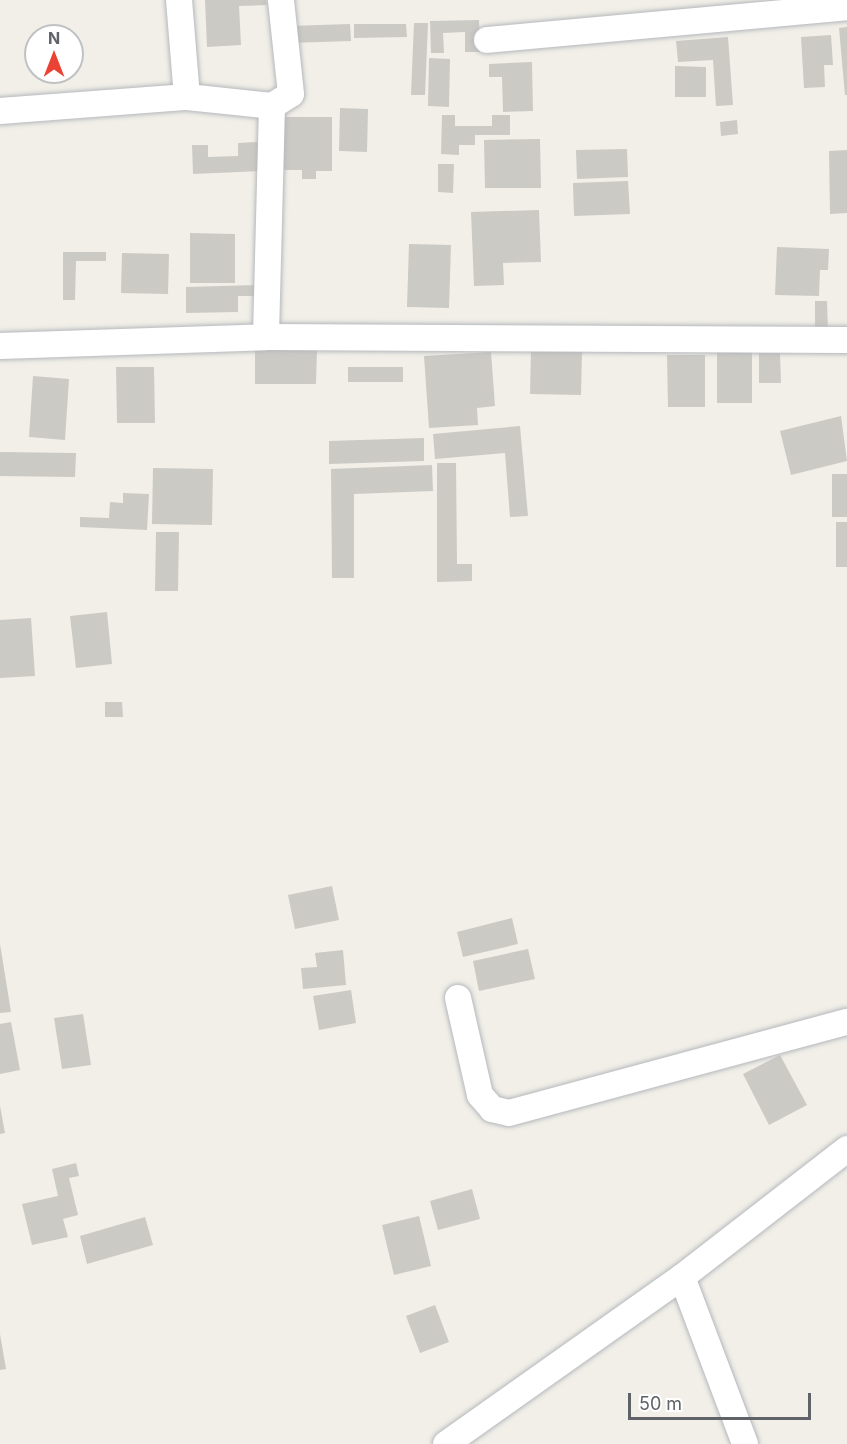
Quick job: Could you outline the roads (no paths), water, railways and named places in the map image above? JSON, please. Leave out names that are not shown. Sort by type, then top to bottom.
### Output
[{"type":"street","points":[[179,0],[187,97]]},
{"type":"street","points":[[0,111],[187,97],[272,106],[291,94],[281,0]]},
{"type":"street","points":[[487,40],[847,7]]},
{"type":"street","points":[[266,337],[272,106]]},
{"type":"street","points":[[0,346],[266,337],[847,340]]},
{"type":"street","points":[[458,998],[480,1095],[492,1108],[509,1113],[847,1022]]},
{"type":"street","points":[[446,1444],[682,1277],[847,1149]]},
{"type":"street","points":[[682,1277],[746,1444]]}]
